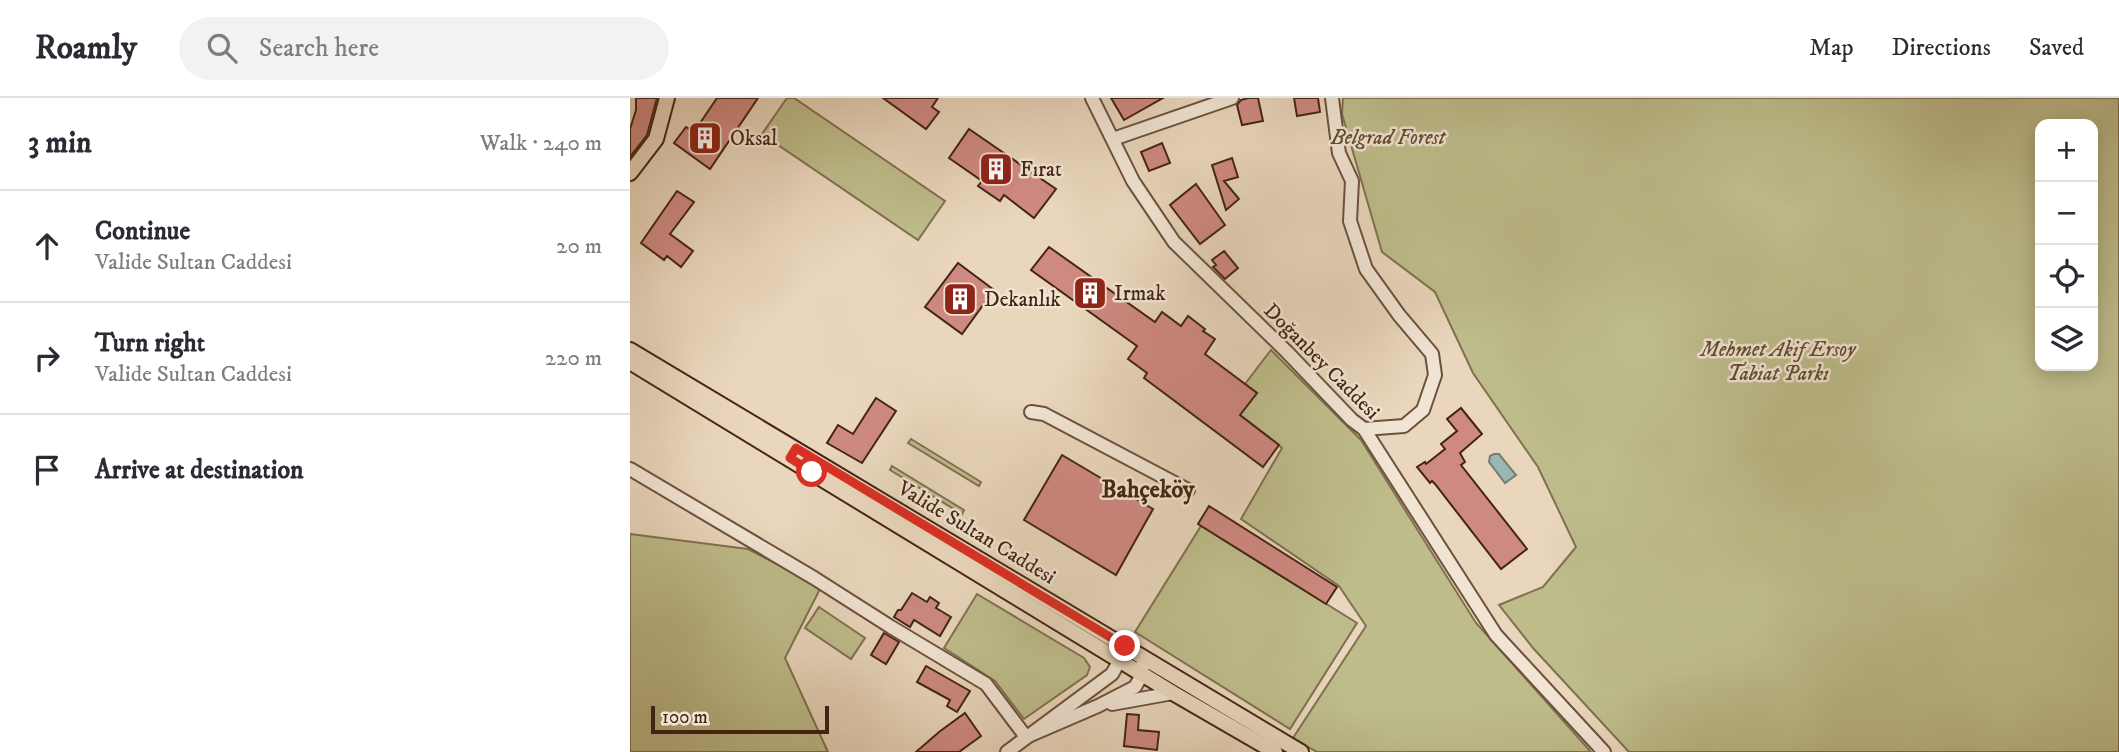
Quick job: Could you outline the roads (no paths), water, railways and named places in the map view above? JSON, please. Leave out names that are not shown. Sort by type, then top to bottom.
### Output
[{"type":"main road","points":[[630,173],[656,139],[667,98]]},
{"type":"main road","name":"Valide Sultan Caddesi","points":[[630,350],[1142,675],[1275,752]]},
{"type":"main road","name":"Valide Sultan Caddesi","points":[[630,362],[793,453],[1301,752]]},
{"type":"street","points":[[1112,139],[1232,98]]},
{"type":"street","points":[[1332,98],[1339,153],[1352,181],[1350,221],[1366,269],[1399,316],[1432,354],[1435,375],[1423,410],[1404,426],[1364,429]]},
{"type":"street","name":"Doğanbey Caddesi","points":[[1098,100],[1112,139],[1133,181],[1174,242],[1364,429],[1496,635],[1604,752]]},
{"type":"street","points":[[1031,412],[1044,414],[1188,490]]},
{"type":"street","points":[[630,469],[986,684],[1026,737]]},
{"type":"street","points":[[1026,737],[1135,687],[1142,675],[1143,657]]},
{"type":"street","points":[[1007,752],[1112,674],[1120,660]]},
{"type":"street","points":[[1098,706],[1173,693]]},
{"type":"water","points":[[1499,454],[1516,475],[1505,483],[1489,462],[1490,456]]},
{"type":"place","name":"Oksal","points":[[705,138]]},
{"type":"place","name":"Fırat","points":[[996,169]]},
{"type":"place","name":"Irmak","points":[[1090,293]]},
{"type":"place","name":"Dekanlık","points":[[960,299]]},
{"type":"district","name":"Bahçeköy","points":[[1148,489]]},
{"type":"park label","name":"Belgrad Forest","points":[[1388,137]]},
{"type":"park label","name":"Mehmet Akif Ersoy Tabiat Parkı","points":[[1778,361]]}]
